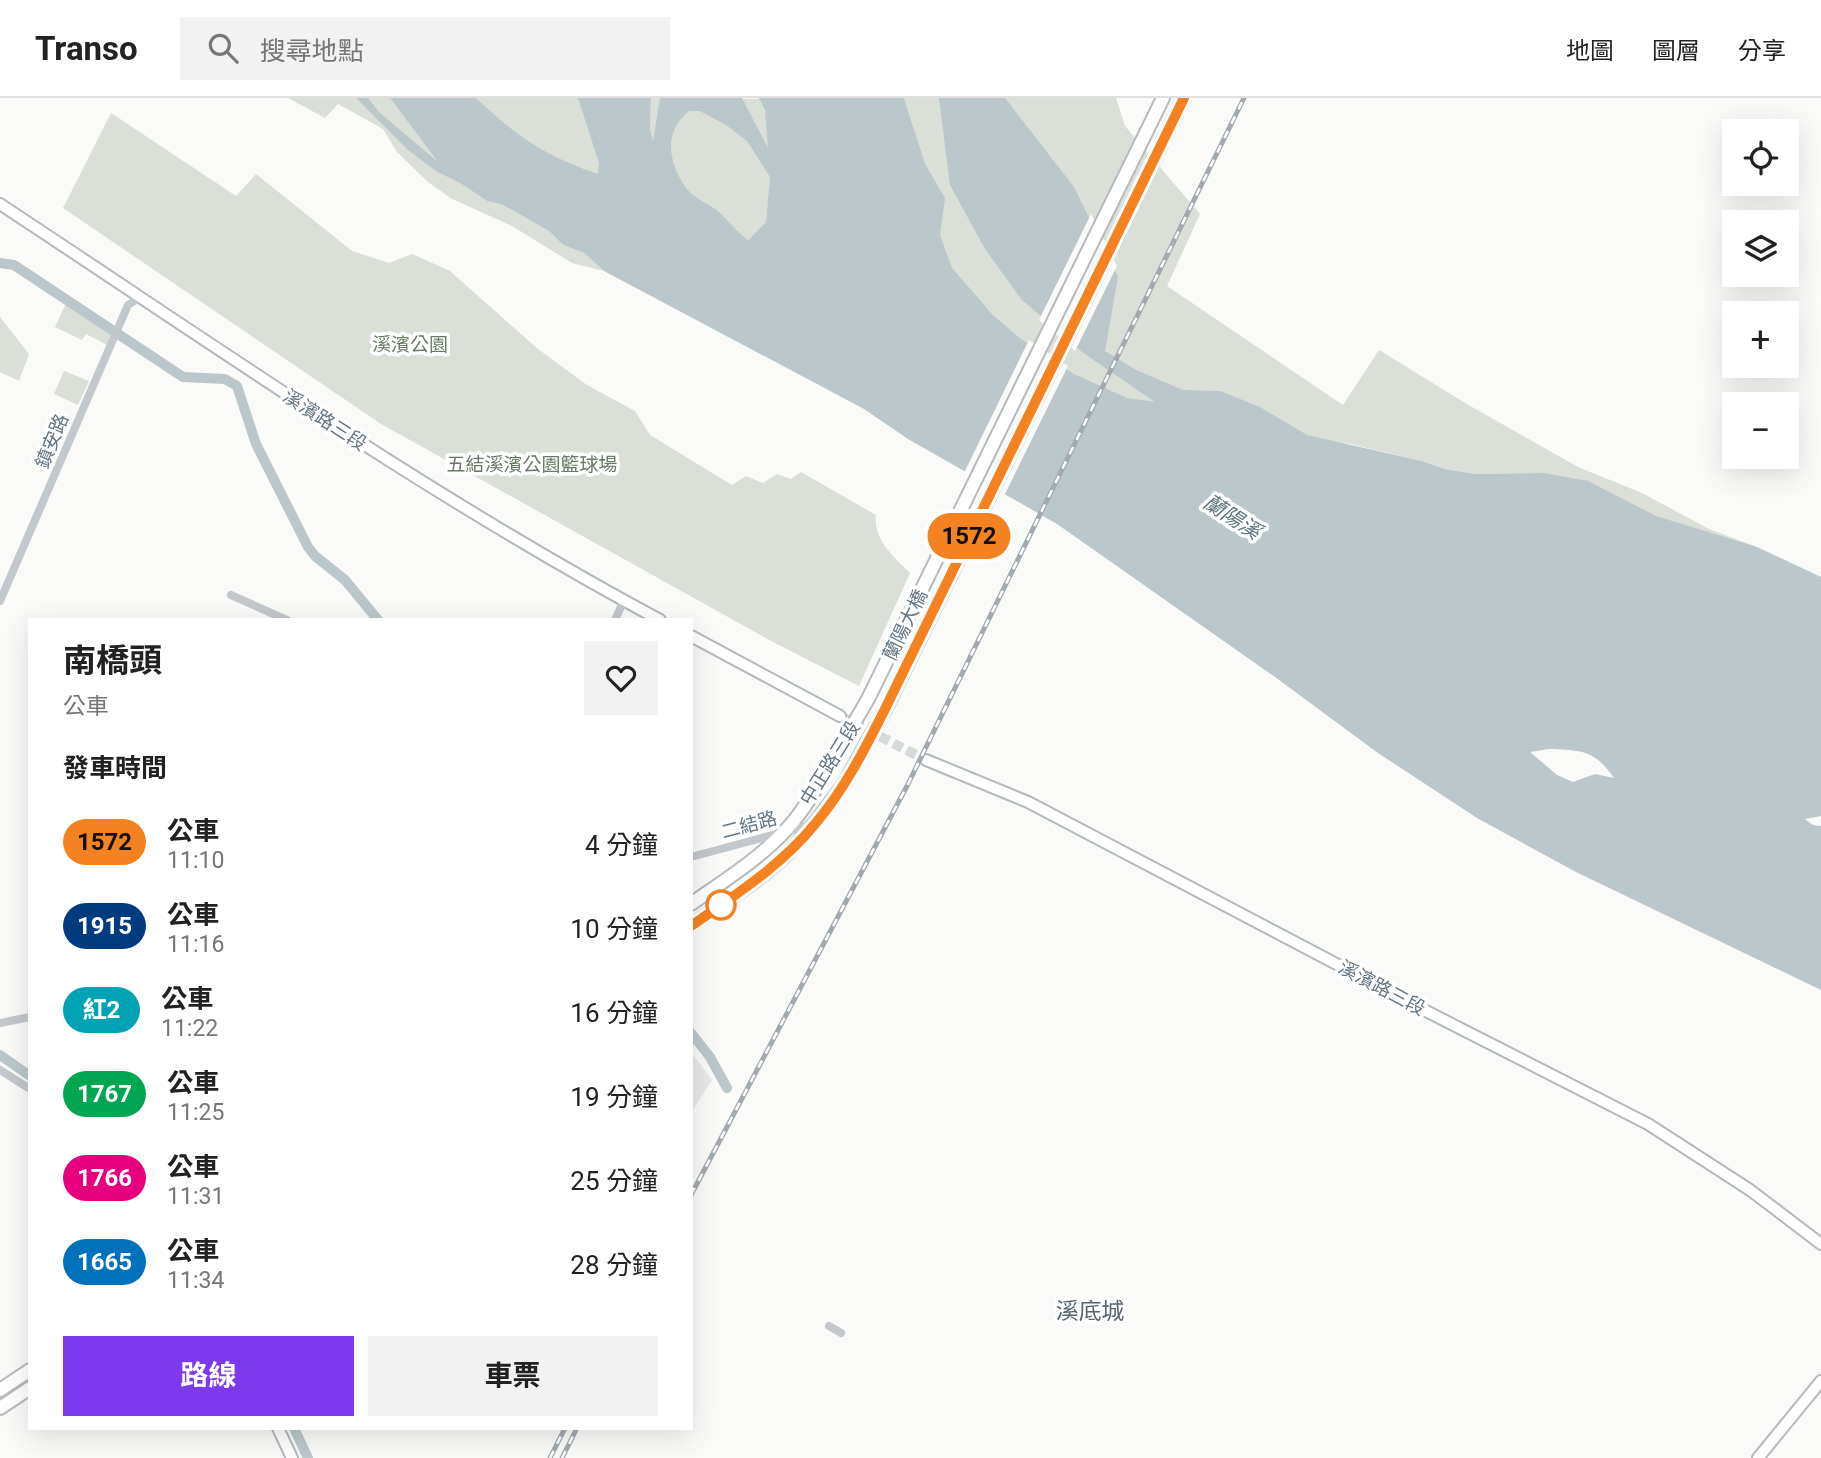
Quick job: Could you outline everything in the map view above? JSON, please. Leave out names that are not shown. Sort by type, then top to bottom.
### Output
[{"type":"main road","name":"蘭陽大橋","points":[[868,699],[1163,98]]},
{"type":"main road","name":"蘭陽大橋","points":[[885,709],[1184,98]]},
{"type":"main road","name":"中正路三段","points":[[693,903],[747,864],[784,832],[827,771],[868,699]]},
{"type":"main road","name":"中正路三段","points":[[693,925],[759,878],[816,824],[844,784],[885,709]]},
{"type":"main road","points":[[0,1390],[28,1371]]},
{"type":"main road","points":[[0,1408],[28,1389]]},
{"type":"street","name":"溪濱路三段","points":[[0,204],[371,451],[656,618]]},
{"type":"street","name":"鎮安路","points":[[0,601],[118,326],[128,305],[139,298]]},
{"type":"street","points":[[231,595],[283,618]]},
{"type":"street","points":[[616,618],[624,600]]},
{"type":"street","points":[[693,637],[840,716]]},
{"type":"street","name":"溪濱路三段","points":[[926,760],[1028,802],[1648,1125],[1750,1190],[1821,1244]]},
{"type":"street","name":"二結路","points":[[693,856],[816,824]]},
{"type":"street","points":[[0,1023],[28,1017]]},
{"type":"street","points":[[0,1070],[28,1088]]},
{"type":"street","points":[[829,1326],[841,1333]]},
{"type":"street","points":[[1758,1458],[1821,1381]]},
{"type":"street","points":[[279,1430],[292,1458]]},
{"type":"shaded area","points":[[693,1055],[712,1080],[693,1110]]},
{"type":"green space","points":[[288,98],[390,98],[441,165],[460,183],[487,201],[503,205],[549,231],[563,245],[584,253],[604,271],[572,263],[512,226],[452,199],[428,182],[397,152],[383,129],[338,104],[325,118]]},
{"type":"green space","points":[[476,98],[597,98],[642,174],[554,175]]},
{"type":"green space","points":[[651,98],[760,99],[770,143],[769,191],[766,222],[748,240],[730,242],[685,194],[653,145],[650,128]]},
{"type":"green space","points":[[904,98],[1116,98],[1125,126],[1200,214],[1167,286],[1343,405],[1379,350],[1465,403],[1578,467],[1642,493],[1709,529],[1757,547],[1709,544],[1544,473],[1475,474],[1445,469],[1350,444],[1116,402],[1020,338],[992,314],[952,270],[914,198],[907,177],[915,133]]},
{"type":"green space","name":"溪濱公園","points":[[111,113],[236,196],[256,174],[352,251],[389,263],[412,254],[450,271],[538,349],[587,385],[635,411],[650,435],[732,485],[746,476],[763,483],[777,474],[791,479],[801,472],[876,515],[881,540],[910,573],[859,686],[775,643],[381,424],[63,208]]},
{"type":"green space","points":[[66,303],[112,332],[107,345],[86,334],[82,340],[55,327]]},
{"type":"green space","points":[[0,317],[29,354],[19,381],[0,372]]},
{"type":"green space","points":[[64,371],[89,381],[78,405],[54,394]]},
{"type":"water","name":"蘭陽溪","points":[[356,98],[368,98],[379,112],[438,162],[390,98],[476,98],[532,144],[562,160],[598,174],[599,163],[578,98],[651,98],[650,128],[653,142],[660,98],[742,98],[768,148],[765,111],[759,98],[904,98],[925,164],[945,198],[940,235],[952,268],[992,314],[1020,338],[1074,374],[1127,398],[1155,402],[1082,352],[1021,299],[985,249],[950,185],[939,98],[1005,98],[1074,187],[1118,277],[1105,351],[1136,370],[1183,390],[1220,391],[1260,407],[1307,435],[1422,461],[1445,469],[1475,474],[1544,473],[1588,481],[1656,516],[1757,547],[1821,577],[1821,816],[1805,819],[1813,825],[1821,826],[1821,990],[1576,872],[1477,818],[1378,753],[1057,524],[908,439],[864,409],[604,271],[584,253],[563,245],[549,231],[503,205],[487,201],[436,171],[408,150]],"holes":[[[689,111],[700,111],[726,125],[747,141],[770,177],[766,222],[748,240],[717,210],[689,192],[675,168],[672,138],[675,128]],[[1549,749],[1586,753],[1600,762],[1614,778],[1595,774],[1573,782],[1557,775],[1530,752]]]},
{"type":"pier","points":[[1091,214],[1117,266],[1075,351],[1039,320]]},
{"type":"pier","points":[[1029,340],[1068,366],[1003,498],[963,475]]},
{"type":"waterway","points":[[0,263],[14,265],[183,377],[225,379],[237,386],[256,444],[308,547],[345,580],[376,618]]},
{"type":"waterway","points":[[693,1036],[710,1057],[727,1088]]},
{"type":"waterway","points":[[0,1055],[28,1075]]},
{"type":"waterway","points":[[295,1430],[308,1458]]},
{"type":"tunnel","points":[[840,716],[926,760]]},
{"type":"railway","points":[[693,1191],[907,786],[1244,98]]},
{"type":"railway","points":[[550,1458],[564,1430]]},
{"type":"railway","points":[[562,1458],[576,1430]]},
{"type":"bus line","name":"1572","points":[[693,925],[759,878],[786,855],[816,824],[855,766],[1184,98]]},
{"type":"district","name":"溪底城","points":[[1090,1311]]},
{"type":"park label","name":"五結溪濱公園籃球場","points":[[532,464]]}]
